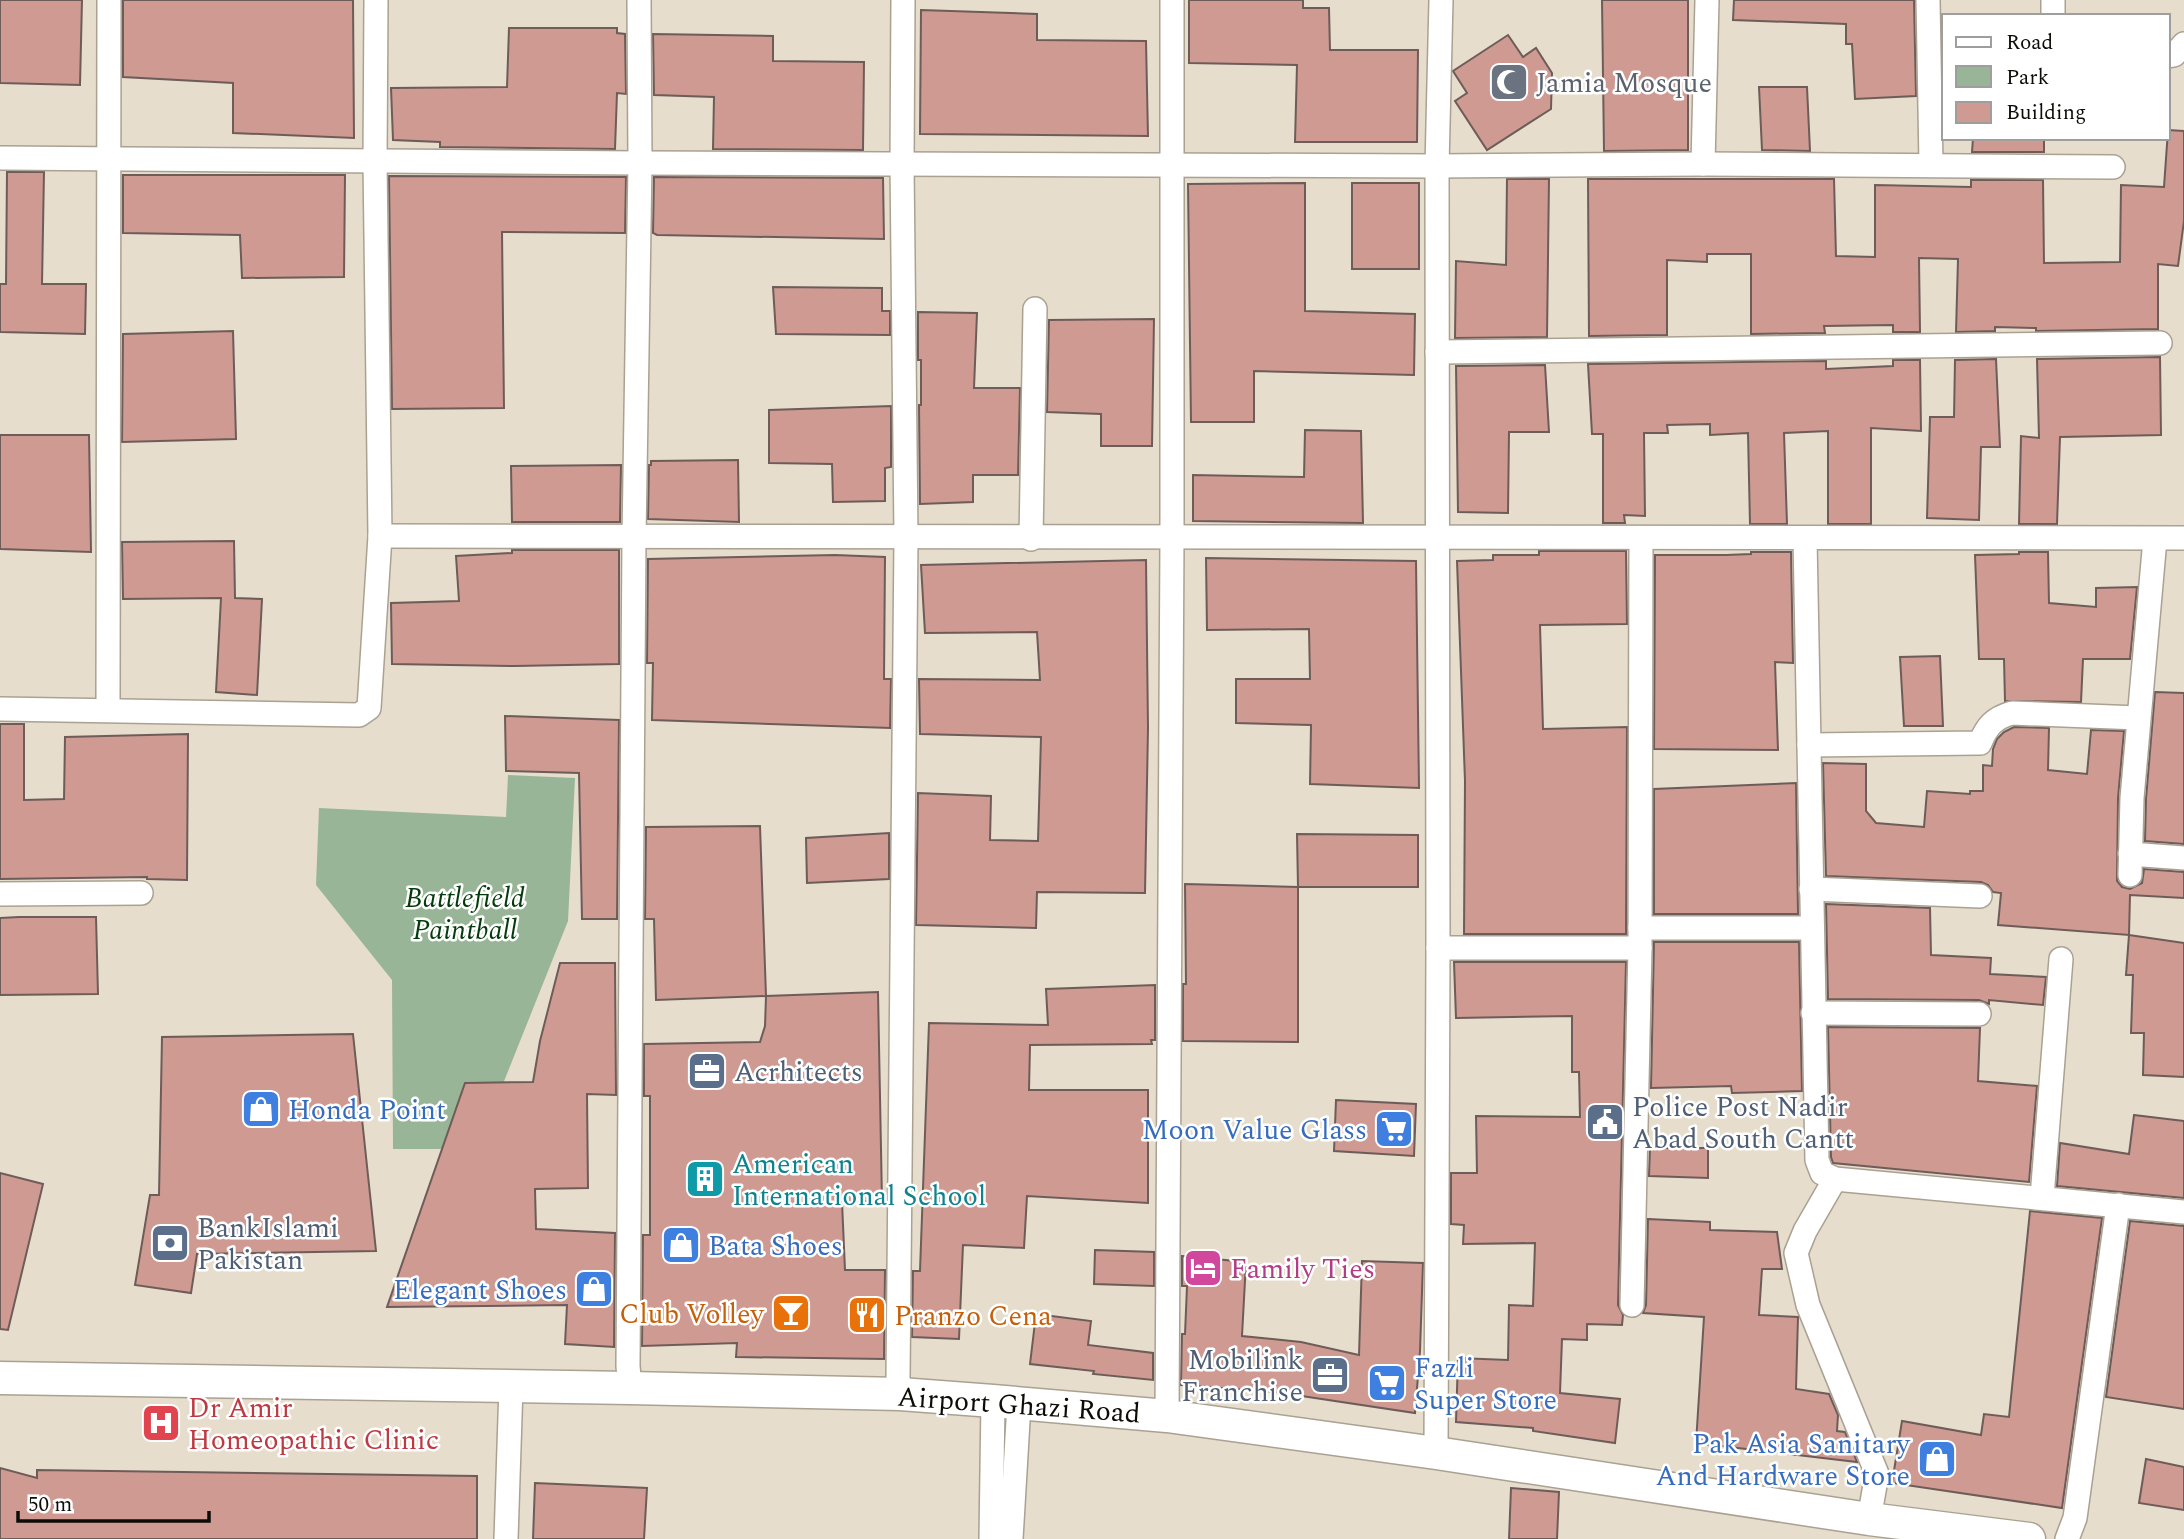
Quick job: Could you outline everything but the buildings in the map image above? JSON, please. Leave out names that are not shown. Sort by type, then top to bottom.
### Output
[{"type":"main road","name":"Airport Ghazi Road","points":[[0,1378],[900,1394],[1006,1402],[1167,1416],[1436,1453],[1869,1519],[2029,1539]]},
{"type":"street","points":[[108,0],[108,709]]},
{"type":"street","points":[[0,709],[359,715],[369,708],[380,536],[375,162],[376,0]]},
{"type":"street","points":[[631,1388],[628,1366],[634,538],[640,163],[639,0]]},
{"type":"street","points":[[900,1394],[898,1378],[906,538],[903,0]]},
{"type":"street","points":[[1167,1416],[1172,0]]},
{"type":"street","points":[[1436,1453],[1439,539],[1437,166],[1441,0]]},
{"type":"street","points":[[1703,164],[1707,0]]},
{"type":"street","points":[[1928,0],[1931,164]]},
{"type":"street","points":[[2170,56],[2184,44]]},
{"type":"street","points":[[0,158],[108,157],[375,162],[1437,166],[1931,164],[2113,167]]},
{"type":"street","points":[[1031,539],[1035,309]]},
{"type":"street","points":[[1437,352],[2161,343]]},
{"type":"street","points":[[380,536],[1031,539],[2184,538]]},
{"type":"street","points":[[1632,1305],[1640,938],[1641,539]]},
{"type":"street","points":[[1805,539],[1813,1013],[1817,1160],[1822,1173],[1835,1179],[2184,1212]]},
{"type":"street","points":[[2155,539],[2138,718],[2130,865],[2184,858]]},
{"type":"street","points":[[1809,745],[1980,743],[1986,728],[1997,717],[2012,713],[2138,718]]},
{"type":"street","points":[[1811,889],[1980,896]]},
{"type":"street","points":[[0,894],[141,892]]},
{"type":"street","points":[[1438,948],[1812,928]]},
{"type":"street","points":[[2042,1197],[2061,959]]},
{"type":"street","points":[[1813,1013],[1979,1014]]},
{"type":"street","points":[[1835,1179],[1805,1231],[1797,1253],[1808,1306],[1877,1474],[1869,1519]]},
{"type":"street","points":[[2067,1539],[2075,1518],[2118,1205]]},
{"type":"street","points":[[506,1539],[511,1386]]},
{"type":"street","points":[[991,1539],[1006,1402]]},
{"type":"street","points":[[1006,1402],[1011,1539]]},
{"type":"green space","name":"Battlefield Paintball","points":[[508,775],[575,778],[568,921],[477,1149],[393,1149],[392,980],[316,885],[319,808],[506,817]]},
{"type":"place","name":"Jamia Mosque","points":[[1509,82]]},
{"type":"place","name":"Acrhitects","points":[[707,1071]]},
{"type":"place","name":"Honda Point","points":[[261,1109]]},
{"type":"place","name":"Police Post Nadir Abad South Cantt","points":[[1605,1122]]},
{"type":"place","name":"Moon Value Glass","points":[[1394,1129]]},
{"type":"place","name":"American International School","points":[[705,1179]]},
{"type":"place","name":"BankIslami Pakistan","points":[[170,1243]]},
{"type":"place","name":"Bata Shoes","points":[[681,1245]]},
{"type":"place","name":"Family Ties","points":[[1203,1268]]},
{"type":"place","name":"Elegant Shoes","points":[[594,1289]]},
{"type":"place","name":"Club Volley","points":[[791,1313]]},
{"type":"place","name":"Pranzo Cena","points":[[867,1315]]},
{"type":"place","name":"Mobilink Franchise","points":[[1330,1375]]},
{"type":"place","name":"Fazli Super Store","points":[[1387,1383]]},
{"type":"place","name":"Dr Amir Homeopathic Clinic","points":[[161,1423]]},
{"type":"place","name":"Pak Asia Sanitary And Hardware Store","points":[[1937,1459]]}]
